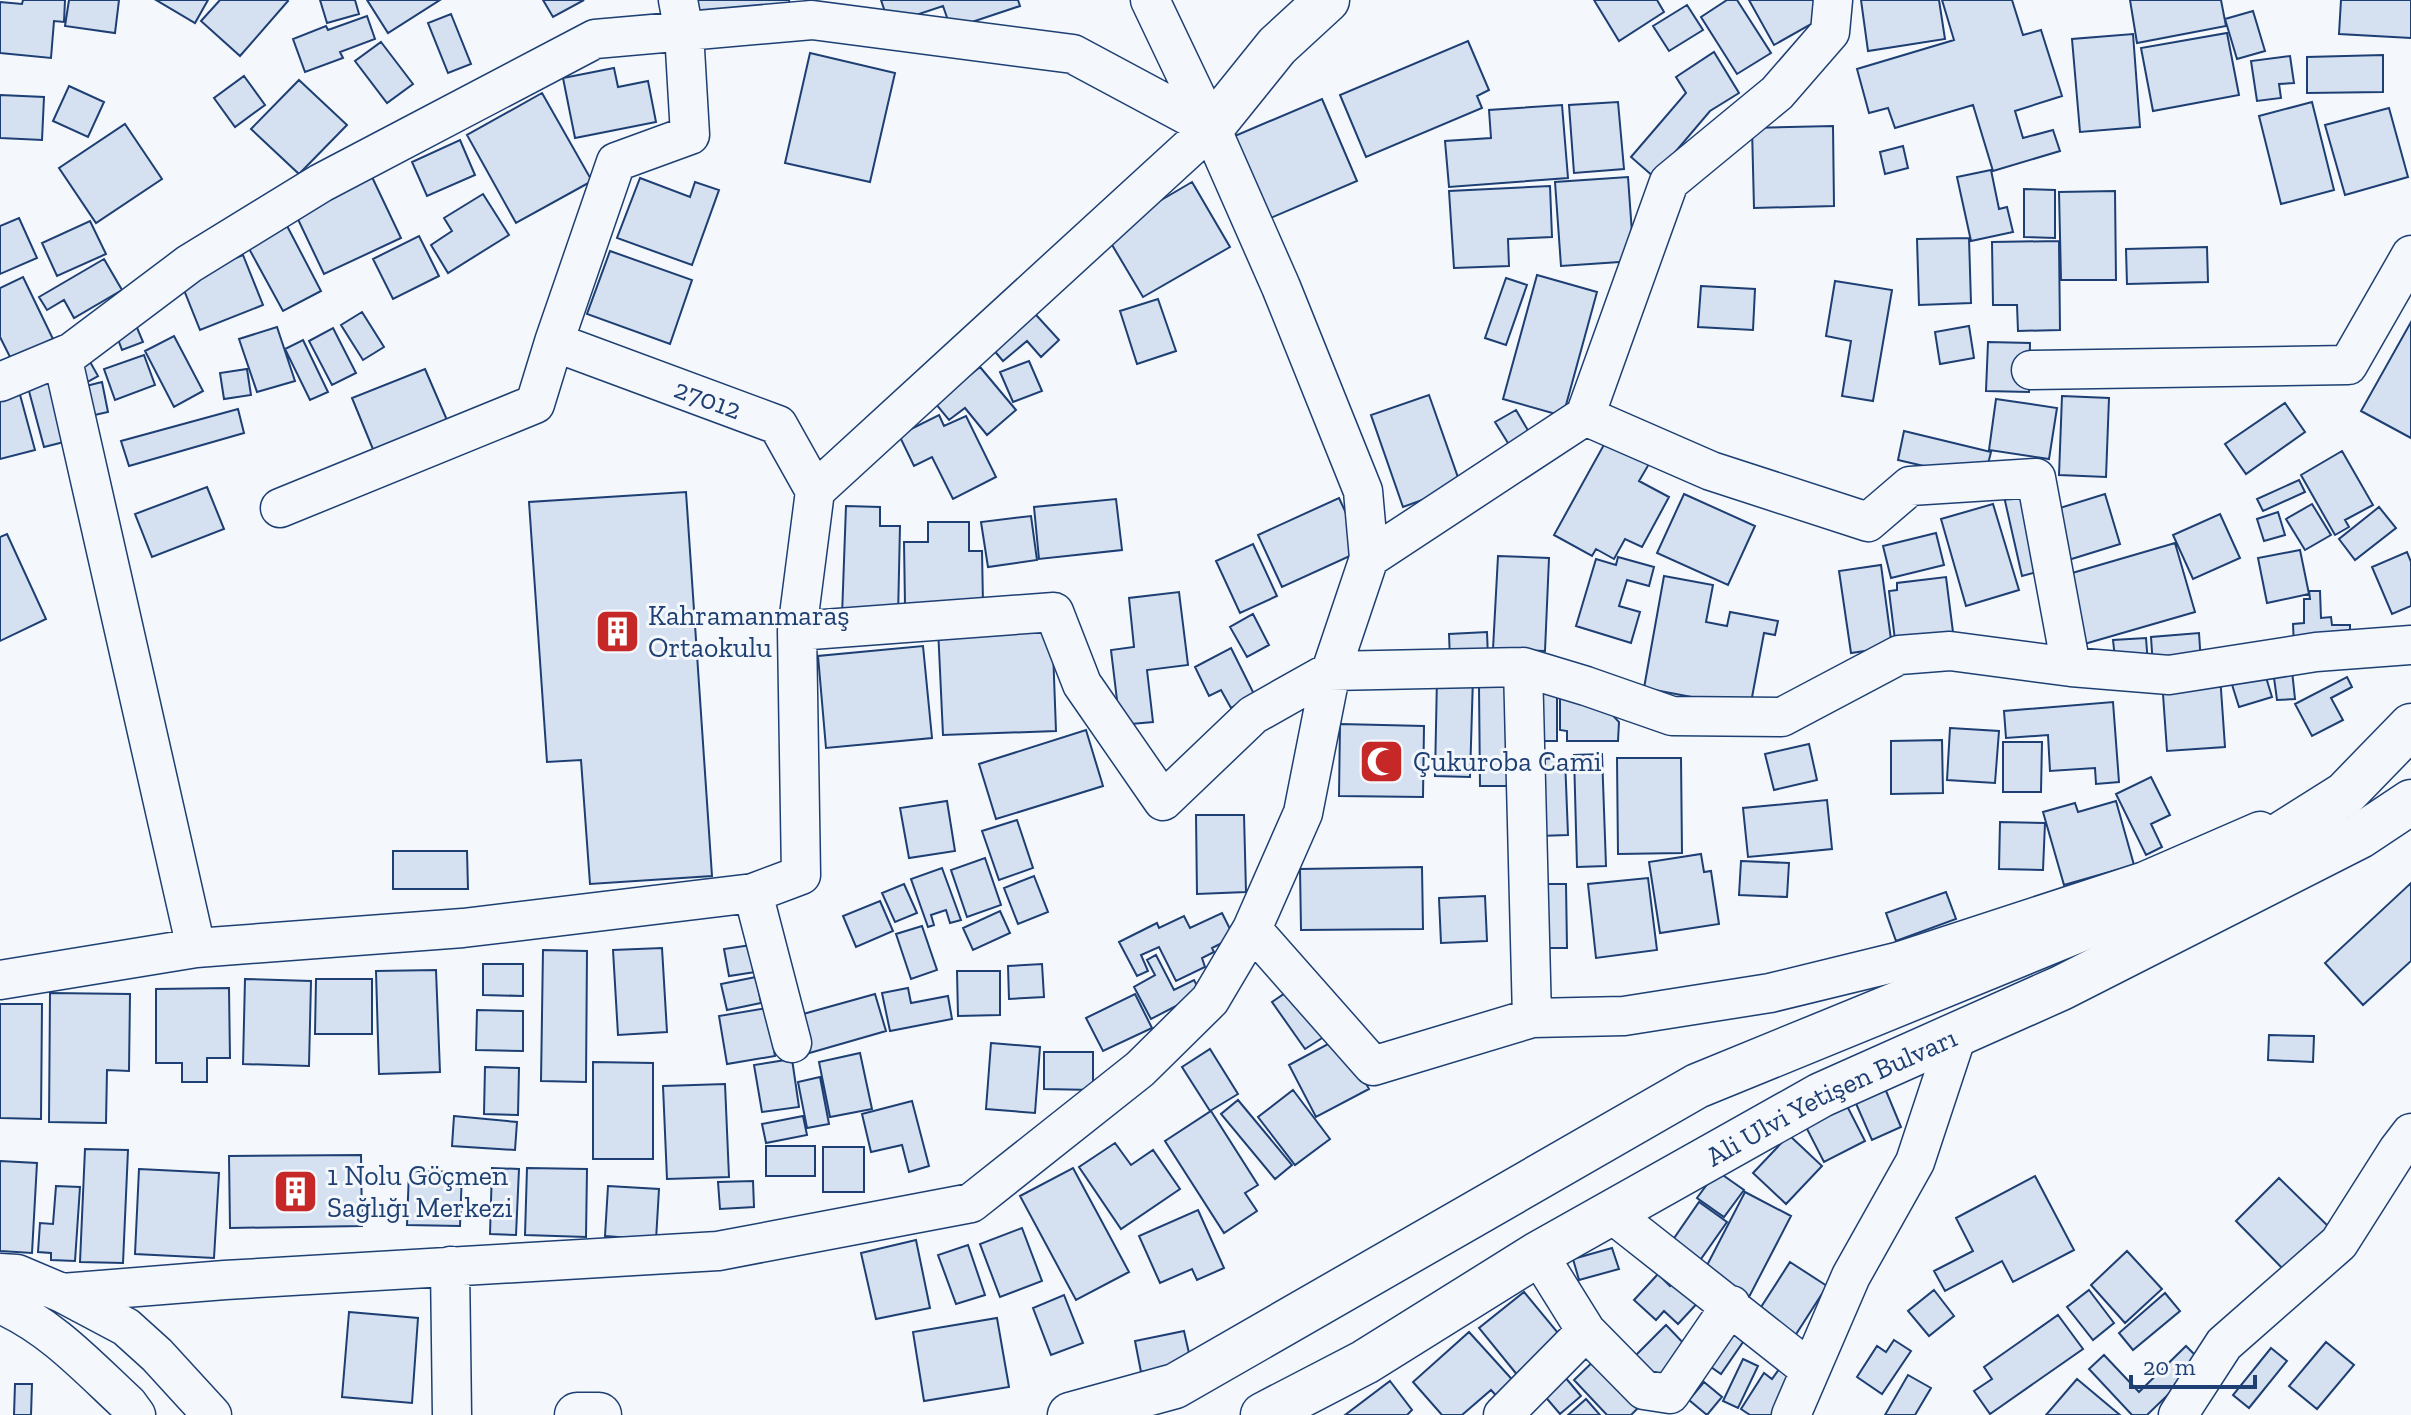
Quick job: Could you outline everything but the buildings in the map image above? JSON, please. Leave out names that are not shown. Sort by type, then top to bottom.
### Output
[{"type":"main road","points":[[1211,128],[1277,46],[1327,0]]},
{"type":"main road","points":[[1070,1415],[1175,1386],[1697,1086],[2223,871],[2345,794],[2411,726]]},
{"type":"main road","name":"Ali Ulvi Yetişen Bulvarı","points":[[1263,1415],[1365,1362],[1538,1254],[1821,1095],[2061,988],[2360,836],[2411,802]]},
{"type":"main road","points":[[577,1415],[599,1415]]},
{"type":"street","points":[[62,1293],[225,1280],[718,1251],[971,1203],[1140,1069],[1210,1000],[1252,929],[1303,813],[1331,671],[1369,558],[1363,491],[1281,287],[1150,0]]},
{"type":"street","points":[[1369,558],[1585,416],[1669,182],[1777,93],[1830,32],[1833,0]]},
{"type":"street","points":[[0,382],[72,352],[189,264],[321,183],[595,39],[681,16],[812,20],[1073,54],[1211,128]]},
{"type":"street","points":[[280,508],[535,404],[616,162],[690,135],[681,16]]},
{"type":"street","points":[[0,980],[196,948],[463,928],[753,893],[801,875],[797,631],[815,491],[1211,128]]},
{"type":"street","points":[[2031,370],[2348,365],[2411,255]]},
{"type":"street","name":"27012","points":[[554,342],[778,425],[815,491]]},
{"type":"street","points":[[62,356],[196,948]]},
{"type":"street","points":[[1585,416],[1711,471],[1868,522],[1910,486],[2036,478],[2071,667]]},
{"type":"street","points":[[797,631],[1054,612],[1082,684],[1163,801],[1253,715],[1331,671],[1523,667],[1672,716],[1782,717],[1899,655],[1950,651],[2071,667],[2169,675],[2316,652],[2411,645]]},
{"type":"street","points":[[1523,667],[1532,1018]]},
{"type":"street","points":[[1252,929],[1373,1066],[1532,1018],[1639,1014],[1770,993],[1897,962],[2145,881],[2345,794]]},
{"type":"street","points":[[753,893],[792,1043]]},
{"type":"street","points":[[1791,1415],[1851,1276],[1915,1162],[1957,1035]]},
{"type":"street","points":[[2178,1415],[2224,1344],[2339,1243],[2411,1133]]},
{"type":"street","points":[[1611,1213],[1810,1370]]},
{"type":"street","points":[[1538,1254],[1586,1331],[1644,1390],[1670,1394],[1731,1305]]},
{"type":"street","points":[[450,1266],[452,1415]]},
{"type":"street","points":[[0,1273],[17,1274],[62,1293],[126,1327],[157,1355],[212,1415]]},
{"type":"street","points":[[0,1304],[30,1319],[76,1355],[136,1415]]},
{"type":"street","points":[[1503,1415],[1586,1331]]},
{"type":"place","name":"Kahramanmaraş Ortaokulu","points":[[617,631]]},
{"type":"place","name":"Çukuroba Cami","points":[[1382,761]]},
{"type":"place","name":"1 Nolu Göçmen Sağlığı Merkezi","points":[[296,1191]]}]
